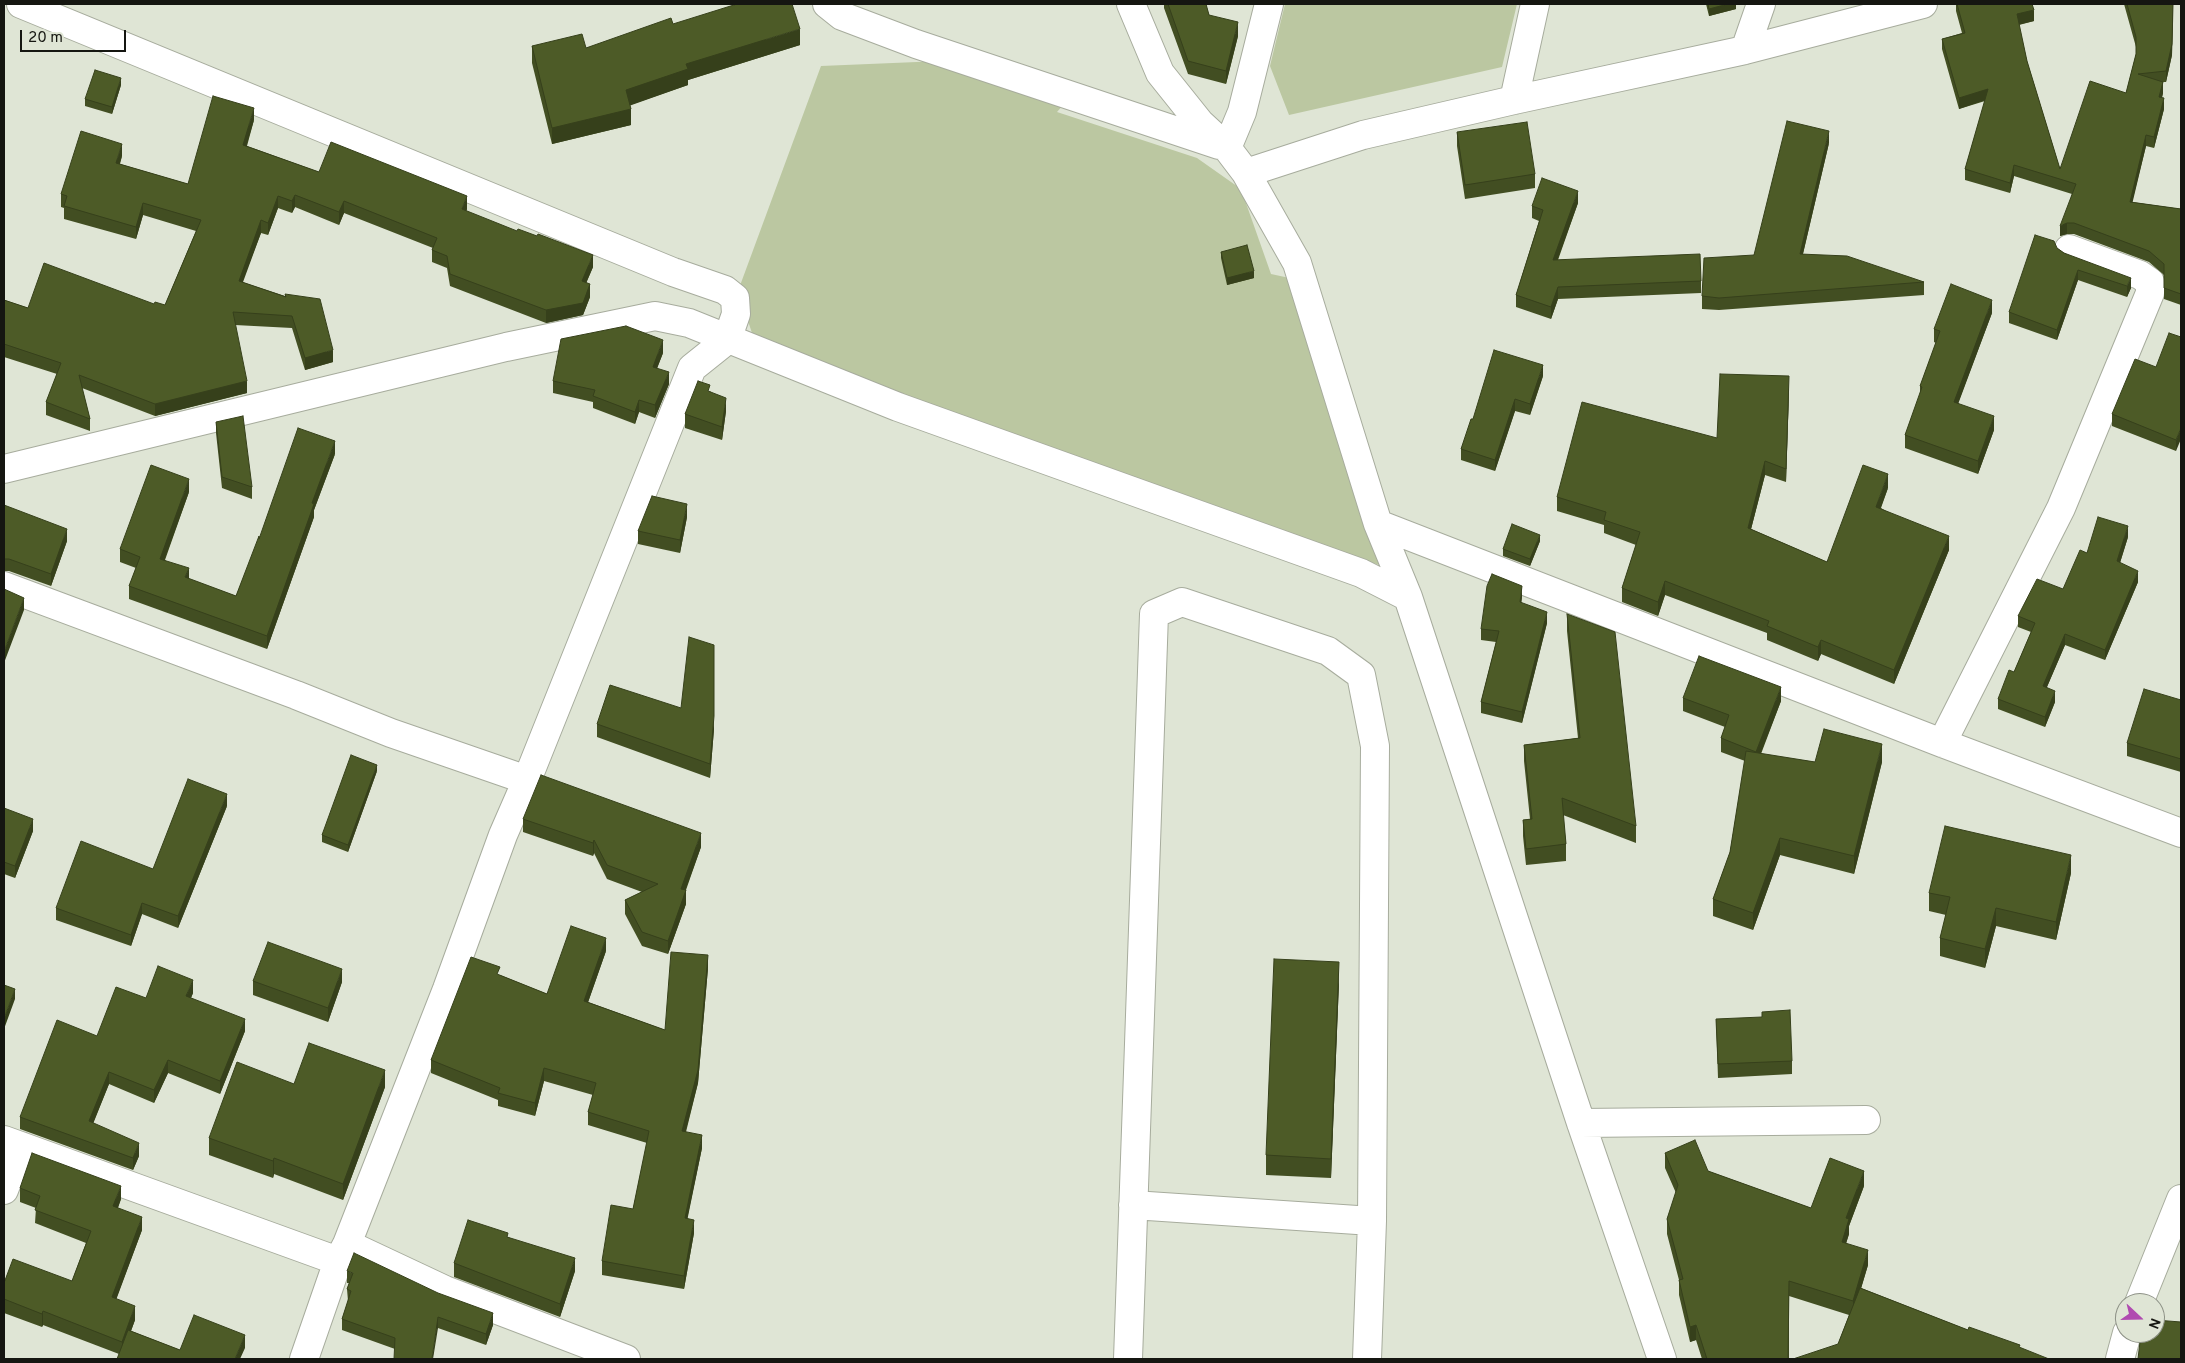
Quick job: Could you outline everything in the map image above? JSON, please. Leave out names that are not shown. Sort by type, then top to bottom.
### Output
[{"type":"street","points":[[21,4],[664,268],[724,290],[735,298],[736,314],[727,340],[692,368],[503,836],[447,989],[343,1253],[304,1359]]},
{"type":"street","points":[[827,4],[842,16],[916,44],[1227,148]]},
{"type":"street","points":[[1131,4],[1160,73],[1200,123],[1227,148],[1246,173],[1297,263],[1378,524],[1408,597],[1581,1123],[1662,1359]]},
{"type":"street","points":[[1227,148],[1242,112],[1269,4]]},
{"type":"street","points":[[1514,100],[1536,4]]},
{"type":"street","points":[[1745,50],[1761,4]]},
{"type":"street","points":[[1246,173],[1363,135],[1745,50],[1923,4]]},
{"type":"street","points":[[1942,743],[2061,508],[2150,293],[2150,282],[2140,275],[2069,249]]},
{"type":"street","points":[[4,469],[506,347],[655,316],[689,323],[727,340],[760,351],[898,407],[1361,574],[1408,597]]},
{"type":"street","points":[[1378,524],[1942,743],[2181,832]]},
{"type":"street","points":[[4,586],[296,695],[391,733],[527,780]]},
{"type":"street","points":[[1128,1359],[1154,614],[1182,602],[1328,651],[1361,676],[1375,746],[1372,1221],[1367,1359]]},
{"type":"street","points":[[1581,1123],[1866,1120]]},
{"type":"street","points":[[4,1190],[13,1143],[343,1253],[626,1359]]},
{"type":"street","points":[[2143,1293],[2181,1199]]},
{"type":"street","points":[[1133,1206],[1372,1221]]},
{"type":"street","points":[[2120,1359],[2124,1343]]},
{"type":"green space","points":[[1285,4],[1517,4],[1502,67],[1289,115],[1270,66]]},
{"type":"green space","points":[[986,52],[1071,96],[1057,112],[1197,158],[1241,189],[1271,274],[1294,279],[1362,517],[1379,565],[1227,514],[956,417],[753,336],[738,291],[821,66],[965,60]]},
{"type":"building","points":[[737,4],[792,4],[800,29],[686,64],[688,69],[626,90],[631,109],[552,128],[532,46],[582,34],[586,48],[671,18],[673,24]]},
{"type":"building","points":[[1168,4],[1206,4],[1209,15],[1238,22],[1226,71],[1188,61]]},
{"type":"building","points":[[1708,4],[1728,4],[1709,9]]},
{"type":"building","points":[[1957,4],[2032,4],[2034,10],[2017,14],[2027,61],[2060,169],[2090,81],[2126,93],[2136,54],[2136,37],[2127,4],[2173,4],[2172,44],[2166,71],[2138,74],[2163,82],[2159,97],[2164,98],[2154,137],[2146,135],[2130,202],[2181,209],[2181,294],[2164,288],[2164,264],[2149,251],[2074,223],[2060,226],[2076,184],[2014,165],[2010,183],[1965,169],[1988,89],[1959,98],[1942,39],[1965,33]]},
{"type":"building","points":[[95,70],[121,78],[112,107],[85,99]]},
{"type":"building","points":[[213,96],[254,108],[243,145],[319,172],[331,142],[467,196],[462,209],[517,231],[518,229],[537,236],[538,234],[593,255],[582,281],[590,284],[583,303],[546,310],[450,274],[447,256],[432,250],[437,238],[344,201],[339,212],[295,195],[292,201],[278,196],[268,223],[261,220],[239,281],[286,297],[285,294],[320,299],[333,350],[305,358],[292,316],[233,312],[247,381],[155,404],[79,375],[90,419],[46,402],[61,363],[4,344],[4,300],[28,308],[44,263],[154,304],[155,302],[165,305],[201,220],[143,203],[136,227],[64,206],[67,196],[61,194],[81,131],[122,144],[116,163],[188,184]]},
{"type":"building","points":[[1787,121],[1829,131],[1800,254],[1847,256],[1924,282],[1719,298],[1702,296],[1704,258],[1754,255]]},
{"type":"building","points":[[1527,122],[1535,174],[1465,185],[1457,132]]},
{"type":"building","points":[[1542,178],[1578,191],[1553,260],[1700,254],[1701,281],[1558,287],[1551,307],[1516,295],[1543,210],[1532,206]]},
{"type":"building","points":[[2035,235],[2054,241],[2057,248],[2064,253],[2131,278],[2127,286],[2078,270],[2057,330],[2009,312]]},
{"type":"building","points":[[1247,245],[1254,271],[1227,278],[1221,252]]},
{"type":"building","points":[[1951,284],[1992,300],[1954,402],[1994,416],[1978,461],[1905,435],[1940,331],[1934,329]]},
{"type":"building","points":[[626,326],[663,340],[653,367],[669,372],[655,405],[639,400],[635,412],[593,396],[595,390],[553,381],[561,339]]},
{"type":"building","points":[[2169,333],[2181,337],[2181,428],[2176,440],[2112,414],[2135,359],[2156,367]]},
{"type":"building","points":[[1494,350],[1543,365],[1530,404],[1515,399],[1495,460],[1461,449],[1471,419],[1473,419]]},
{"type":"building","points":[[1720,374],[1789,376],[1786,469],[1765,461],[1748,528],[1827,562],[1863,465],[1888,474],[1876,507],[1949,536],[1894,670],[1821,640],[1818,647],[1767,626],[1769,621],[1665,581],[1658,602],[1622,588],[1640,532],[1604,520],[1606,512],[1557,497],[1582,402],[1717,438]]},
{"type":"building","points":[[698,381],[710,385],[708,391],[726,398],[722,427],[685,414]]},
{"type":"building","points":[[243,416],[252,487],[222,477],[216,422]]},
{"type":"building","points":[[298,428],[335,441],[267,636],[129,586],[140,557],[120,549],[151,465],[189,479],[160,559],[189,568],[185,577],[236,596],[259,536],[259,539]]},
{"type":"building","points":[[652,496],[687,504],[680,540],[638,531]]},
{"type":"building","points":[[4,505],[67,529],[51,574],[9,559],[4,559]]},
{"type":"building","points":[[2098,517],[2128,526],[2117,561],[2138,571],[2105,650],[2065,634],[2043,686],[2055,691],[2045,717],[1998,699],[2009,670],[2014,672],[2035,623],[2018,616],[2037,579],[2063,589],[2080,550],[2087,553]]},
{"type":"building","points":[[1512,524],[1540,535],[1530,559],[1503,549]]},
{"type":"building","points":[[1492,574],[1522,586],[1520,602],[1547,612],[1522,712],[1481,702],[1499,631],[1481,629],[1487,586]]},
{"type":"building","points":[[4,589],[24,598],[4,652]]},
{"type":"building","points":[[1567,614],[1615,632],[1636,826],[1562,798],[1566,844],[1526,849],[1523,820],[1532,819],[1524,745],[1580,738]]},
{"type":"building","points":[[689,637],[714,645],[714,716],[710,764],[597,724],[610,685],[681,708]]},
{"type":"building","points":[[1699,656],[1781,687],[1756,752],[1721,738],[1729,715],[1683,698]]},
{"type":"building","points":[[2144,689],[2181,700],[2181,759],[2127,743]]},
{"type":"building","points":[[1824,729],[1882,744],[1854,856],[1780,838],[1753,913],[1713,899],[1730,852],[1746,751],[1815,762]]},
{"type":"building","points":[[351,755],[377,765],[348,845],[322,835]]},
{"type":"building","points":[[541,775],[701,833],[681,889],[686,890],[668,941],[642,932],[625,900],[658,884],[607,865],[594,840],[593,843],[523,819]]},
{"type":"building","points":[[188,779],[227,794],[178,916],[142,903],[131,935],[56,908],[81,841],[153,869]]},
{"type":"building","points":[[4,808],[33,819],[15,866],[4,862]]},
{"type":"building","points":[[1945,826],[2071,855],[2056,922],[1996,908],[1985,949],[1940,938],[1950,897],[1929,893]]},
{"type":"building","points":[[571,926],[606,938],[584,1001],[665,1030],[671,952],[708,955],[698,1070],[682,1131],[702,1135],[685,1218],[694,1220],[684,1276],[602,1261],[611,1205],[633,1209],[649,1131],[588,1112],[596,1083],[544,1068],[535,1103],[498,1093],[500,1088],[431,1060],[471,957],[500,967],[497,974],[547,994]]},
{"type":"building","points":[[268,942],[342,969],[328,1008],[253,981]]},
{"type":"building","points":[[1274,959],[1339,962],[1331,1159],[1266,1155]]},
{"type":"building","points":[[158,966],[193,980],[186,996],[245,1019],[220,1081],[168,1060],[154,1090],[109,1072],[89,1121],[139,1143],[133,1158],[20,1117],[57,1020],[97,1036],[116,987],[146,998]]},
{"type":"building","points":[[4,985],[15,989],[4,1019]]},
{"type":"building","points":[[1790,1010],[1792,1061],[1718,1064],[1716,1019],[1762,1017],[1762,1012]]},
{"type":"building","points":[[309,1043],[385,1070],[343,1184],[274,1158],[273,1161],[209,1138],[237,1062],[294,1084]]},
{"type":"building","points":[[1695,1140],[1708,1171],[1811,1208],[1830,1158],[1864,1171],[1846,1218],[1849,1219],[1842,1242],[1868,1250],[1853,1301],[1789,1281],[1788,1359],[1707,1359],[1696,1325],[1690,1327],[1679,1280],[1683,1279],[1667,1219],[1678,1185],[1665,1153]]},
{"type":"building","points":[[32,1153],[121,1186],[113,1206],[142,1217],[112,1297],[135,1306],[122,1342],[43,1311],[42,1314],[4,1299],[4,1283],[13,1259],[72,1281],[91,1231],[35,1210],[40,1196],[20,1188]]},
{"type":"building","points":[[468,1220],[508,1233],[507,1237],[575,1258],[560,1304],[454,1263]]},
{"type":"building","points":[[354,1253],[438,1293],[493,1313],[486,1334],[438,1317],[432,1359],[394,1359],[395,1338],[342,1319],[351,1291],[347,1289],[353,1273],[347,1271]]},
{"type":"building","points":[[1860,1288],[1968,1330],[1969,1327],[2020,1345],[2019,1347],[2049,1359],[1793,1359],[1838,1344]]},
{"type":"building","points":[[194,1315],[245,1335],[235,1359],[117,1359],[128,1330],[180,1350]]},
{"type":"building","points":[[2165,1321],[2181,1322],[2181,1359],[2138,1359],[2140,1343],[2165,1343]]}]
